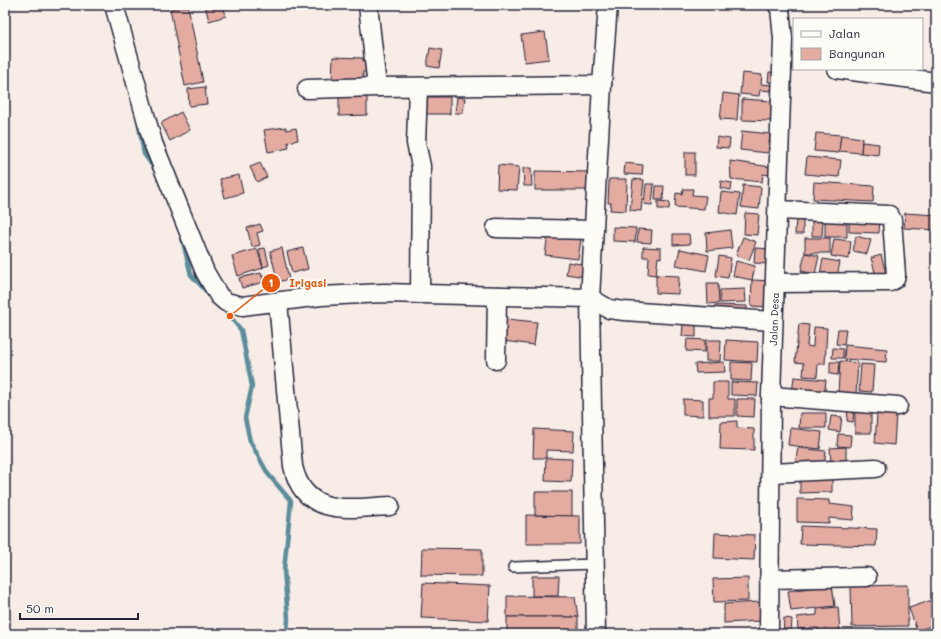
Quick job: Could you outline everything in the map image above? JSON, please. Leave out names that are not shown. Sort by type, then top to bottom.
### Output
[{"type":"street","points":[[114,5],[153,143],[194,247],[214,288],[226,302],[242,306],[321,296],[384,293],[590,298],[609,309],[624,311],[773,321]]},
{"type":"street","points":[[368,5],[377,87]]},
{"type":"street","points":[[596,634],[590,298],[608,5]]},
{"type":"street","name":"Jalan Desa","points":[[769,634],[773,321],[778,210],[788,62],[783,39],[780,8],[777,5]]},
{"type":"street","points":[[845,70],[936,82]]},
{"type":"street","points":[[307,89],[602,85]]},
{"type":"street","points":[[418,88],[416,143],[421,166],[420,294]]},
{"type":"street","points":[[775,283],[890,282],[895,279],[896,275],[892,220],[889,216],[778,210]]},
{"type":"street","points":[[496,228],[594,230]]},
{"type":"street","points":[[496,360],[497,296]]},
{"type":"street","points":[[278,302],[293,466],[297,479],[310,496],[320,503],[330,507],[390,506]]},
{"type":"street","points":[[771,396],[898,406]]},
{"type":"street","points":[[771,473],[876,468]]},
{"type":"street","points":[[769,579],[867,576]]},
{"type":"lane","points":[[513,567],[594,564]]},
{"type":"building","points":[[205,5],[223,5],[226,16],[209,21]]},
{"type":"building","points":[[188,6],[203,82],[185,86],[170,9]]},
{"type":"building","points":[[545,32],[549,59],[525,62],[521,35]]},
{"type":"building","points":[[430,48],[442,50],[439,68],[427,66]]},
{"type":"building","points":[[333,57],[363,58],[363,61],[367,60],[369,71],[363,72],[363,80],[332,80]]},
{"type":"building","points":[[769,72],[780,73],[779,83],[768,82]]},
{"type":"building","points":[[742,73],[762,75],[761,84],[772,85],[771,91],[760,90],[759,96],[740,94]]},
{"type":"building","points":[[205,87],[207,104],[189,106],[188,89]]},
{"type":"building","points":[[339,92],[367,92],[367,115],[339,116]]},
{"type":"building","points":[[723,93],[739,95],[737,120],[720,119]]},
{"type":"building","points":[[424,97],[450,97],[450,114],[423,114]]},
{"type":"building","points":[[457,97],[465,98],[463,113],[455,113]]},
{"type":"building","points":[[742,99],[773,101],[772,121],[742,120]]},
{"type":"building","points":[[181,112],[190,130],[170,141],[161,123]]},
{"type":"building","points":[[286,127],[286,130],[296,128],[298,140],[288,142],[289,148],[268,152],[264,130]]},
{"type":"building","points":[[742,131],[770,134],[768,153],[740,150]]},
{"type":"building","points":[[816,133],[841,135],[839,153],[814,151]]},
{"type":"building","points":[[841,135],[862,138],[861,153],[839,151]]},
{"type":"building","points":[[717,137],[730,139],[729,148],[716,147]]},
{"type":"building","points":[[862,142],[879,144],[878,155],[861,153]]},
{"type":"building","points":[[685,152],[695,152],[695,175],[685,175]]},
{"type":"building","points":[[807,157],[841,160],[839,177],[805,174]]},
{"type":"building","points":[[730,161],[771,167],[770,175],[763,174],[762,182],[731,179]]},
{"type":"building","points":[[260,163],[267,177],[257,182],[250,167]]},
{"type":"building","points":[[625,163],[643,165],[642,175],[624,174]]},
{"type":"building","points":[[498,165],[519,167],[517,190],[497,189]]},
{"type":"building","points":[[523,168],[531,168],[532,186],[524,186]]},
{"type":"building","points":[[535,171],[591,172],[591,190],[535,190]]},
{"type":"building","points":[[239,175],[243,193],[225,198],[220,179]]},
{"type":"building","points":[[609,179],[627,179],[626,211],[610,210],[611,203],[608,203]]},
{"type":"building","points":[[633,179],[644,180],[641,211],[630,210]]},
{"type":"building","points":[[721,181],[732,183],[731,190],[720,188]]},
{"type":"building","points":[[814,182],[874,186],[873,202],[813,199]]},
{"type":"building","points":[[646,184],[654,184],[652,205],[644,204]]},
{"type":"building","points":[[743,185],[761,187],[759,209],[741,207]]},
{"type":"building","points":[[656,186],[664,186],[663,200],[655,200]]},
{"type":"building","points":[[683,189],[693,189],[692,195],[706,196],[704,209],[675,207],[676,193],[682,194]]},
{"type":"building","points":[[721,192],[740,194],[737,215],[719,212]]},
{"type":"building","points":[[658,201],[670,202],[669,209],[658,209]]},
{"type":"building","points":[[745,213],[759,214],[757,235],[744,234]]},
{"type":"building","points":[[905,213],[936,215],[936,230],[904,228]]},
{"type":"building","points":[[849,216],[880,217],[879,233],[849,232]]},
{"type":"building","points":[[812,217],[823,217],[822,236],[812,236]]},
{"type":"building","points":[[796,218],[803,219],[803,234],[795,234]]},
{"type":"building","points":[[825,221],[847,222],[847,237],[825,237]]},
{"type":"building","points":[[260,224],[263,231],[257,233],[260,245],[252,247],[247,228]]},
{"type":"building","points":[[613,227],[636,228],[635,242],[613,241]]},
{"type":"building","points":[[638,229],[652,230],[651,243],[637,242]]},
{"type":"building","points":[[730,230],[732,248],[707,251],[706,233]]},
{"type":"building","points":[[548,234],[581,239],[578,259],[545,255]]},
{"type":"building","points":[[673,234],[689,234],[690,244],[673,245]]},
{"type":"building","points":[[856,236],[871,240],[867,254],[853,251]]},
{"type":"building","points":[[743,237],[756,242],[749,260],[736,255]]},
{"type":"building","points":[[805,238],[830,238],[830,253],[805,253]]},
{"type":"building","points":[[834,239],[851,241],[849,259],[831,256]]},
{"type":"building","points":[[643,247],[661,248],[661,258],[658,257],[656,275],[648,274],[649,257],[643,257]]},
{"type":"building","points":[[265,248],[269,265],[263,267],[259,249]]},
{"type":"building","points":[[282,248],[289,279],[278,282],[270,251]]},
{"type":"building","points":[[303,248],[308,269],[292,273],[287,252]]},
{"type":"building","points":[[755,248],[771,249],[769,264],[754,263]]},
{"type":"building","points":[[257,249],[263,268],[238,276],[232,256]]},
{"type":"building","points":[[680,249],[709,255],[706,271],[676,265]]},
{"type":"building","points":[[805,253],[819,256],[815,274],[801,271]]},
{"type":"building","points":[[881,255],[886,273],[876,276],[871,258]]},
{"type":"building","points":[[719,256],[731,258],[728,278],[716,276]]},
{"type":"building","points":[[823,259],[840,262],[837,277],[820,274]]},
{"type":"building","points":[[736,261],[755,266],[752,280],[733,276]]},
{"type":"building","points":[[568,262],[587,265],[585,277],[566,274]]},
{"type":"building","points":[[261,273],[264,282],[242,288],[239,278]]},
{"type":"building","points":[[271,273],[273,280],[264,282],[262,276]]},
{"type":"building","points":[[656,275],[679,276],[678,294],[656,293]]},
{"type":"building","points":[[752,280],[773,281],[771,307],[751,306]]},
{"type":"building","points":[[707,283],[718,283],[719,303],[708,304]]},
{"type":"building","points":[[745,289],[746,302],[720,303],[720,290]]},
{"type":"building","points":[[715,305],[747,306],[746,321],[714,319]]},
{"type":"building","points":[[506,319],[537,322],[534,345],[503,341]]},
{"type":"building","points":[[683,324],[696,324],[696,337],[682,336]]},
{"type":"building","points":[[799,324],[809,325],[807,346],[813,347],[814,327],[827,328],[825,364],[818,364],[817,377],[803,376],[804,363],[795,362]]},
{"type":"building","points":[[838,329],[846,329],[844,345],[836,344]]},
{"type":"building","points":[[687,339],[705,340],[705,352],[686,351]]},
{"type":"building","points":[[706,340],[721,340],[720,361],[706,361]]},
{"type":"building","points":[[726,340],[758,342],[757,362],[725,360]]},
{"type":"building","points":[[845,345],[887,349],[886,362],[844,359]]},
{"type":"building","points":[[833,348],[843,349],[843,358],[832,358]]},
{"type":"building","points":[[840,361],[858,363],[856,394],[838,393]]},
{"type":"building","points":[[724,362],[725,372],[696,373],[695,364]]},
{"type":"building","points":[[731,362],[752,363],[751,381],[731,380]]},
{"type":"building","points":[[830,362],[839,362],[838,375],[830,374]]},
{"type":"building","points":[[861,364],[874,365],[872,392],[859,391]]},
{"type":"building","points":[[794,377],[826,380],[824,397],[792,393]]},
{"type":"building","points":[[713,382],[728,382],[728,399],[735,399],[735,416],[709,416],[709,398],[713,398]]},
{"type":"building","points":[[731,382],[758,383],[757,396],[731,395]]},
{"type":"building","points":[[683,399],[703,400],[703,416],[683,415]]},
{"type":"building","points":[[737,399],[755,399],[754,417],[737,416]]},
{"type":"building","points":[[848,408],[854,409],[853,422],[847,421]]},
{"type":"building","points":[[855,408],[871,408],[871,433],[855,433]]},
{"type":"building","points":[[800,413],[826,413],[826,428],[799,428]]},
{"type":"building","points":[[877,414],[896,415],[894,445],[875,443]]},
{"type":"building","points":[[831,416],[842,417],[840,432],[829,430]]},
{"type":"building","points":[[737,421],[737,428],[754,429],[754,450],[720,449],[721,422]]},
{"type":"building","points":[[790,428],[822,432],[820,449],[788,445]]},
{"type":"building","points":[[534,429],[574,431],[573,451],[546,450],[546,458],[533,458]]},
{"type":"building","points":[[838,434],[851,435],[850,447],[837,446]]},
{"type":"building","points":[[846,447],[846,464],[831,465],[830,448]]},
{"type":"building","points":[[798,448],[826,451],[824,467],[795,464]]},
{"type":"building","points":[[546,458],[572,459],[571,482],[545,481]]},
{"type":"building","points":[[832,476],[832,492],[800,493],[800,477]]},
{"type":"building","points":[[535,492],[572,492],[572,516],[535,515]]},
{"type":"building","points":[[797,499],[829,500],[829,504],[854,507],[853,520],[829,518],[829,523],[797,522]]},
{"type":"building","points":[[526,515],[580,516],[580,544],[526,544]]},
{"type":"building","points":[[801,526],[877,529],[876,546],[800,544]]},
{"type":"building","points":[[715,533],[755,535],[754,560],[714,558]]},
{"type":"building","points":[[422,548],[482,549],[482,576],[421,575]]},
{"type":"building","points":[[532,576],[559,576],[558,596],[532,596]]},
{"type":"building","points":[[748,578],[748,601],[714,602],[713,579]]},
{"type":"building","points":[[423,583],[490,586],[488,621],[421,618]]},
{"type":"building","points":[[832,585],[835,606],[791,611],[788,591]]},
{"type":"building","points":[[908,585],[908,626],[852,627],[851,586]]},
{"type":"building","points":[[507,596],[575,597],[578,617],[507,617]]},
{"type":"building","points":[[935,599],[936,624],[917,631],[909,608]]},
{"type":"building","points":[[760,602],[761,621],[724,623],[724,604]]},
{"type":"building","points":[[838,607],[840,631],[819,633],[818,628],[798,629],[797,617],[817,615],[817,609]]},
{"type":"building","points":[[507,617],[578,617],[578,634],[507,634]]},
{"type":"building","points":[[784,618],[792,619],[791,634],[783,634]]},
{"type":"waterway","points":[[138,120],[144,154],[156,171]]},
{"type":"waterway","points":[[182,238],[191,275],[208,293]]},
{"type":"waterway","points":[[223,308],[241,330],[252,386],[245,418],[250,441],[268,474],[291,501],[284,570],[288,618],[287,634]]},
{"type":"place","name":"Irigasi","points":[[230,316]]}]
